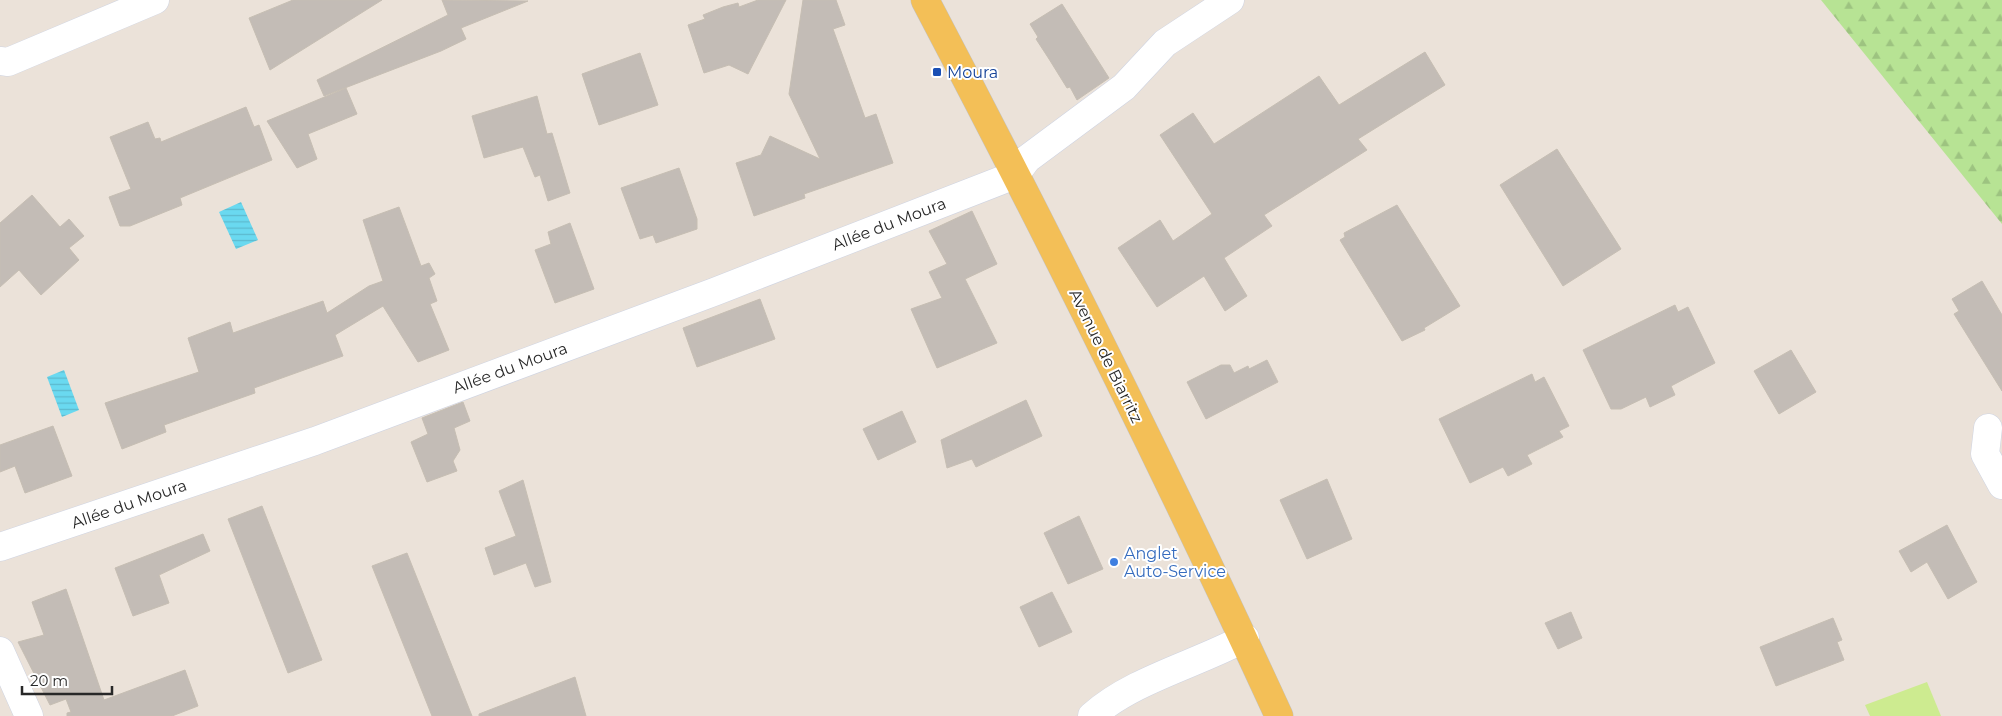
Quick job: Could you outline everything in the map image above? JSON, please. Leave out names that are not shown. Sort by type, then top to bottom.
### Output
[{"type":"main road","name":"Avenue de Biarritz","points":[[925,0],[1082,307],[1245,638],[1279,716]]},
{"type":"street","points":[[0,61],[8,62],[155,0]]},
{"type":"street","points":[[1015,175],[1027,159],[1124,87],[1165,43],[1230,0]]},
{"type":"street","name":"Allée du Moura","points":[[0,548],[324,438],[714,292],[1015,175]]},
{"type":"street","points":[[1988,428],[1985,454],[2002,485]]},
{"type":"street","points":[[1092,716],[1098,710],[1139,685],[1220,651],[1245,638]]},
{"type":"street","points":[[0,651],[29,716]]},
{"type":"green space","points":[[1821,0],[2002,0],[2002,224]]},
{"type":"green space","points":[[1927,682],[1941,716],[1870,716],[1865,705]]},
{"type":"water","points":[[241,202],[258,240],[236,249],[219,212]]},
{"type":"water","points":[[64,370],[79,410],[62,417],[47,377]]},
{"type":"building","points":[[293,0],[382,0],[270,70],[249,18]]},
{"type":"building","points":[[442,0],[528,1],[461,28],[466,39],[441,51],[324,96],[317,80],[448,15]]},
{"type":"building","points":[[758,0],[786,0],[748,74],[729,65],[704,73],[688,25],[705,19],[703,15],[723,7],[738,3],[739,7]]},
{"type":"building","points":[[803,0],[836,0],[845,25],[833,29],[865,118],[876,114],[893,163],[804,194],[805,198],[754,216],[736,163],[761,155],[770,136],[820,159],[789,94]]},
{"type":"building","points":[[1062,4],[1109,78],[1077,100],[1070,87],[1067,88],[1036,39],[1038,37],[1030,24]]},
{"type":"building","points":[[1425,52],[1445,85],[1358,139],[1367,150],[1264,215],[1272,226],[1224,258],[1247,296],[1225,311],[1204,276],[1157,307],[1118,248],[1160,220],[1173,241],[1212,214],[1160,135],[1193,113],[1214,144],[1319,76],[1339,105]]},
{"type":"building","points":[[640,53],[658,105],[599,125],[582,74]]},
{"type":"building","points":[[346,88],[357,114],[308,134],[317,159],[297,168],[267,121]]},
{"type":"building","points":[[537,96],[547,134],[552,133],[570,193],[548,201],[540,175],[535,177],[523,147],[484,158],[472,116]]},
{"type":"building","points":[[246,107],[254,127],[259,125],[272,160],[180,198],[182,205],[130,226],[120,226],[109,197],[131,189],[110,137],[148,122],[155,139],[160,138],[161,142]]},
{"type":"building","points":[[1557,149],[1621,249],[1563,286],[1500,185]]},
{"type":"building","points":[[679,168],[697,219],[697,229],[656,243],[653,235],[640,239],[621,188]]},
{"type":"building","points":[[32,195],[60,227],[69,219],[84,236],[69,248],[79,260],[41,295],[19,270],[0,287],[0,223]]},
{"type":"building","points":[[1397,205],[1460,306],[1424,328],[1425,330],[1402,341],[1340,240],[1345,237],[1344,233]]},
{"type":"building","points":[[399,207],[421,266],[429,263],[435,274],[429,278],[437,301],[430,304],[449,350],[418,362],[383,306],[335,335],[343,356],[254,388],[255,393],[164,425],[166,432],[122,449],[105,403],[199,372],[188,338],[230,322],[233,333],[323,301],[327,313],[369,286],[383,281],[363,220]]},
{"type":"building","points":[[972,211],[997,264],[965,279],[997,343],[937,368],[911,309],[942,298],[929,272],[947,264],[929,231]]},
{"type":"building","points":[[570,223],[594,289],[555,303],[535,250],[551,244],[548,232]]},
{"type":"building","points":[[1982,281],[2002,315],[2002,391],[1954,314],[1959,311],[1952,299]]},
{"type":"building","points":[[760,299],[775,339],[697,367],[683,328]]},
{"type":"building","points":[[1675,305],[1678,312],[1688,307],[1715,363],[1671,386],[1675,395],[1650,407],[1646,397],[1621,409],[1611,409],[1583,350]]},
{"type":"building","points":[[1791,350],[1816,392],[1779,414],[1754,371]]},
{"type":"building","points":[[1267,360],[1278,382],[1206,419],[1187,382],[1221,365],[1230,365],[1234,373],[1248,366],[1249,369]]},
{"type":"building","points":[[1532,374],[1535,382],[1544,377],[1569,426],[1559,431],[1563,437],[1527,455],[1532,464],[1508,476],[1503,467],[1470,483],[1439,419]]},
{"type":"building","points":[[1026,400],[1042,436],[976,467],[972,459],[947,468],[941,440]]},
{"type":"building","points":[[463,402],[470,421],[454,428],[460,450],[453,461],[457,471],[427,482],[411,442],[428,434],[422,418]]},
{"type":"building","points":[[902,411],[916,442],[878,460],[863,429]]},
{"type":"building","points":[[53,426],[72,476],[25,493],[15,466],[0,472],[0,445]]},
{"type":"building","points":[[1327,479],[1352,539],[1307,559],[1280,500]]},
{"type":"building","points":[[523,480],[551,582],[535,587],[526,563],[494,575],[485,548],[516,536],[499,491]]},
{"type":"building","points":[[262,506],[322,660],[288,673],[228,519]]},
{"type":"building","points":[[1079,516],[1103,569],[1068,584],[1044,533]]},
{"type":"building","points":[[1947,525],[1977,582],[1948,599],[1927,562],[1911,572],[1899,551]]},
{"type":"building","points":[[203,534],[210,551],[159,575],[169,603],[133,616],[115,568]]},
{"type":"building","points":[[407,553],[472,716],[432,716],[372,566]]},
{"type":"building","points":[[66,589],[104,700],[185,670],[198,706],[172,716],[67,716],[67,713],[71,712],[66,699],[50,705],[18,642],[44,635],[32,602]]},
{"type":"building","points":[[1052,592],[1072,632],[1039,647],[1020,607]]},
{"type":"building","points":[[1571,612],[1582,638],[1558,649],[1545,623]]},
{"type":"building","points":[[1833,618],[1842,640],[1837,642],[1844,660],[1776,686],[1760,647]]},
{"type":"building","points":[[575,677],[586,716],[479,716],[479,714]]},
{"type":"place","name":"Moura","points":[[937,72]]},
{"type":"place","name":"Anglet Auto-Service","points":[[1114,562]]}]
